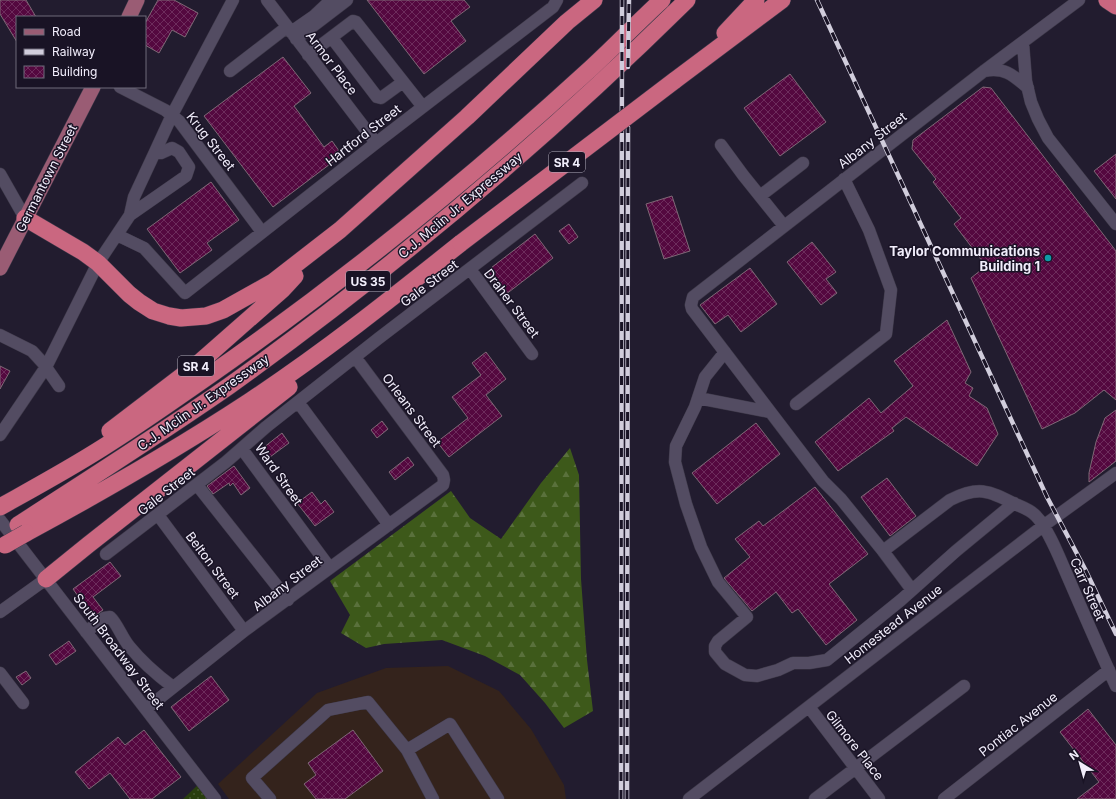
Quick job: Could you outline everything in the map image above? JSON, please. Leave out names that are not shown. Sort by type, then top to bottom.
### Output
[{"type":"highway","name":"SR 4","points":[[39,485],[199,363],[283,289],[340,230],[467,117],[567,22],[585,0]]},
{"type":"highway","points":[[567,22],[594,0]]},
{"type":"highway","name":"C.J. Mclin Jr. Expressway","points":[[39,485],[155,414],[262,338],[399,234],[534,119],[591,68],[662,0]]},
{"type":"highway","name":"C.J. Mclin Jr. Expressway","points":[[22,529],[229,385],[335,307],[429,233],[509,165],[607,77],[687,0]]},
{"type":"highway","name":"SR 4","points":[[22,529],[103,491],[181,445],[251,400],[344,334],[674,81],[731,27],[756,0]]},
{"type":"highway","points":[[674,81],[782,0]]},
{"type":"highway","points":[[1107,0],[1116,6]]},
{"type":"highway","points":[[25,218],[83,252],[98,263],[139,302],[153,310],[169,316],[182,318],[206,316],[223,310],[273,282],[340,230]]},
{"type":"highway","points":[[46,580],[88,545],[302,377],[344,334]]},
{"type":"highway","name":"US 35","points":[[2,511],[39,485]]},
{"type":"highway","name":"US 35","points":[[2,543],[22,529]]},
{"type":"main road","points":[[129,16],[137,0]]},
{"type":"main road","name":"Germantown Street","points":[[0,268],[92,88]]},
{"type":"street","points":[[0,435],[46,367],[98,263],[130,216],[134,197],[172,114],[233,0]]},
{"type":"street","name":"Armor Place","points":[[266,0],[376,143]]},
{"type":"street","points":[[292,33],[314,16],[331,0]]},
{"type":"street","points":[[230,71],[347,0]]},
{"type":"street","name":"Hartford Street","points":[[117,236],[144,248],[185,293],[376,143],[554,7],[557,0]]},
{"type":"street","name":"Albany Street","points":[[724,352],[692,309],[691,305],[693,297],[984,71],[1079,0]]},
{"type":"street","points":[[308,55],[353,21],[356,22],[423,107]]},
{"type":"street","points":[[332,38],[378,97],[381,98],[403,82]]},
{"type":"street","points":[[1023,43],[1028,88],[1031,102],[1038,119],[1048,138],[1116,224]]},
{"type":"street","points":[[984,71],[993,69],[1006,72],[1011,74],[1028,88]]},
{"type":"street","name":"Krug Street","points":[[122,88],[172,114],[189,134],[262,232]]},
{"type":"street","points":[[155,152],[161,153],[172,148],[189,134]]},
{"type":"street","points":[[721,145],[784,226]]},
{"type":"street","points":[[172,148],[179,152],[189,167]]},
{"type":"street","points":[[130,216],[186,176],[189,167],[205,155]]},
{"type":"street","points":[[760,196],[803,163]]},
{"type":"street","points":[[0,174],[25,218]]},
{"type":"street","points":[[796,404],[886,334],[891,290],[869,230],[844,180]]},
{"type":"street","name":"Gale Street","points":[[295,404],[582,183]]},
{"type":"street","name":"Draher Street","points":[[470,269],[532,354]]},
{"type":"street","points":[[0,335],[32,351],[46,367],[59,386]]},
{"type":"street","points":[[912,590],[841,499],[823,481],[724,352],[705,377],[698,398],[676,446],[674,462],[686,504],[701,547],[718,582],[747,617],[718,641],[715,646],[715,652],[725,664],[745,675],[757,676],[778,670],[793,663],[810,663],[827,660],[865,630],[912,590],[956,551],[1014,503]]},
{"type":"street","name":"Orleans Street","points":[[355,357],[443,475],[444,480]]},
{"type":"street","points":[[698,398],[770,412]]},
{"type":"street","points":[[295,404],[389,525]]},
{"type":"street","name":"Ward Street","points":[[295,404],[266,427],[242,449],[330,568]]},
{"type":"street","name":"Gale Street","points":[[106,554],[158,516],[159,513],[242,449]]},
{"type":"street","name":"Homestead Avenue","points":[[689,799],[1043,526],[1116,473]]},
{"type":"street","name":"Albany Street","points":[[146,709],[244,631],[442,485],[444,480]]},
{"type":"street","points":[[197,485],[288,600]]},
{"type":"street","name":"Carr Street","points":[[883,551],[950,500],[962,494],[971,492],[989,492],[1014,503],[1036,516],[1043,526],[1055,548],[1116,686]]},
{"type":"street","name":"South Broadway Street","points":[[2,511],[46,580],[215,799]]},
{"type":"street","name":"Belton Street","points":[[158,516],[244,631]]},
{"type":"street","points":[[0,612],[46,580]]},
{"type":"street","points":[[86,632],[104,618],[110,617],[113,619],[121,635],[135,653],[173,687]]},
{"type":"street","name":"Pontiac Avenue","points":[[944,799],[1109,670]]},
{"type":"street","points":[[0,673],[23,703]]},
{"type":"street","points":[[815,799],[964,686]]},
{"type":"street","points":[[270,799],[252,778],[328,710],[368,702],[407,750],[433,799]]},
{"type":"street","name":"Gilmore Place","points":[[809,707],[879,799]]},
{"type":"street","points":[[407,750],[450,724],[498,799]]},
{"type":"shaded area","points":[[448,666],[499,691],[531,729],[564,785],[566,799],[229,799],[218,784],[317,693],[386,668]]},
{"type":"green space","points":[[570,448],[579,475],[581,579],[587,660],[593,711],[564,728],[545,703],[520,675],[485,656],[442,640],[384,644],[366,648],[341,633],[350,615],[330,581],[451,491],[470,518],[501,539],[541,483]]},
{"type":"green space","points":[[201,782],[215,799],[183,799]]},
{"type":"building","points":[[0,0],[26,0],[35,16],[16,16],[16,40],[0,14]]},
{"type":"building","points":[[158,0],[174,0],[198,13],[185,37],[172,30],[159,53],[146,46],[146,21]]},
{"type":"building","points":[[367,0],[464,0],[470,7],[451,21],[466,41],[424,74]]},
{"type":"building","points":[[283,57],[311,93],[294,106],[324,147],[332,141],[342,155],[273,207],[204,116]]},
{"type":"building","points":[[790,74],[826,122],[780,156],[744,108]]},
{"type":"building","name":"Taylor Communications Building 1","points":[[983,87],[991,88],[1116,251],[1116,400],[1104,390],[1075,413],[1042,429],[971,278],[986,266],[954,224],[961,218],[933,182],[936,179],[912,149],[913,140]]},
{"type":"building","points":[[1116,154],[1116,199],[1094,171]]},
{"type":"building","points":[[211,182],[239,220],[207,243],[212,250],[180,273],[147,229]]},
{"type":"building","points":[[672,196],[690,251],[664,259],[646,204]]},
{"type":"building","points":[[569,224],[578,237],[569,244],[559,231]]},
{"type":"building","points":[[535,234],[553,258],[505,295],[487,271]]},
{"type":"building","points":[[812,242],[836,272],[826,279],[837,293],[821,305],[787,262]]},
{"type":"building","points":[[750,268],[777,304],[741,332],[728,315],[715,324],[700,305]]},
{"type":"building","points":[[947,320],[971,372],[965,383],[973,388],[969,396],[987,408],[998,434],[977,466],[906,417],[892,428],[894,431],[838,471],[815,442],[869,398],[881,413],[913,386],[894,361]]},
{"type":"building","points":[[486,352],[506,379],[486,395],[502,416],[449,457],[437,442],[468,418],[452,397],[481,375],[472,363]]},
{"type":"building","points":[[0,366],[10,371],[0,389]]},
{"type":"building","points":[[1116,410],[1116,461],[1089,482],[1089,473],[1096,442],[1105,418]]},
{"type":"building","points":[[382,421],[388,429],[377,438],[371,430]]},
{"type":"building","points":[[756,423],[780,454],[717,504],[692,473]]},
{"type":"building","points":[[282,433],[289,443],[270,457],[263,448]]},
{"type":"building","points":[[408,457],[414,465],[395,480],[389,472]]},
{"type":"building","points":[[234,466],[250,488],[241,495],[233,483],[230,486],[229,483],[213,494],[207,486]]},
{"type":"building","points":[[887,478],[916,516],[890,536],[861,497]]},
{"type":"building","points":[[815,487],[868,554],[829,584],[857,620],[826,645],[798,609],[792,613],[776,592],[752,611],[724,578],[750,557],[735,539],[759,521],[763,526]]},
{"type":"building","points":[[312,492],[321,504],[325,500],[334,512],[315,526],[297,503]]},
{"type":"building","points":[[110,562],[121,576],[93,597],[103,610],[93,617],[73,589]]},
{"type":"building","points":[[69,641],[76,651],[56,665],[49,655]]},
{"type":"building","points":[[26,671],[31,678],[22,685],[16,677]]},
{"type":"building","points":[[211,676],[229,700],[189,731],[171,707]]},
{"type":"building","points":[[1088,709],[1116,745],[1116,799],[1077,799],[1099,782],[1060,732]]},
{"type":"building","points":[[144,730],[181,777],[152,799],[130,799],[110,773],[89,789],[75,772],[118,737],[125,745]]},
{"type":"building","points":[[353,730],[383,771],[345,799],[316,799],[304,784],[316,775],[308,763]]},
{"type":"railway","points":[[621,799],[622,0]]},
{"type":"railway","points":[[628,67],[629,0]]},
{"type":"railway","points":[[817,0],[1047,497],[1085,569],[1116,634]]},
{"type":"railway","points":[[627,799],[628,127]]},
{"type":"place","name":"Taylor Communications Building 1","points":[[1048,258]]}]
